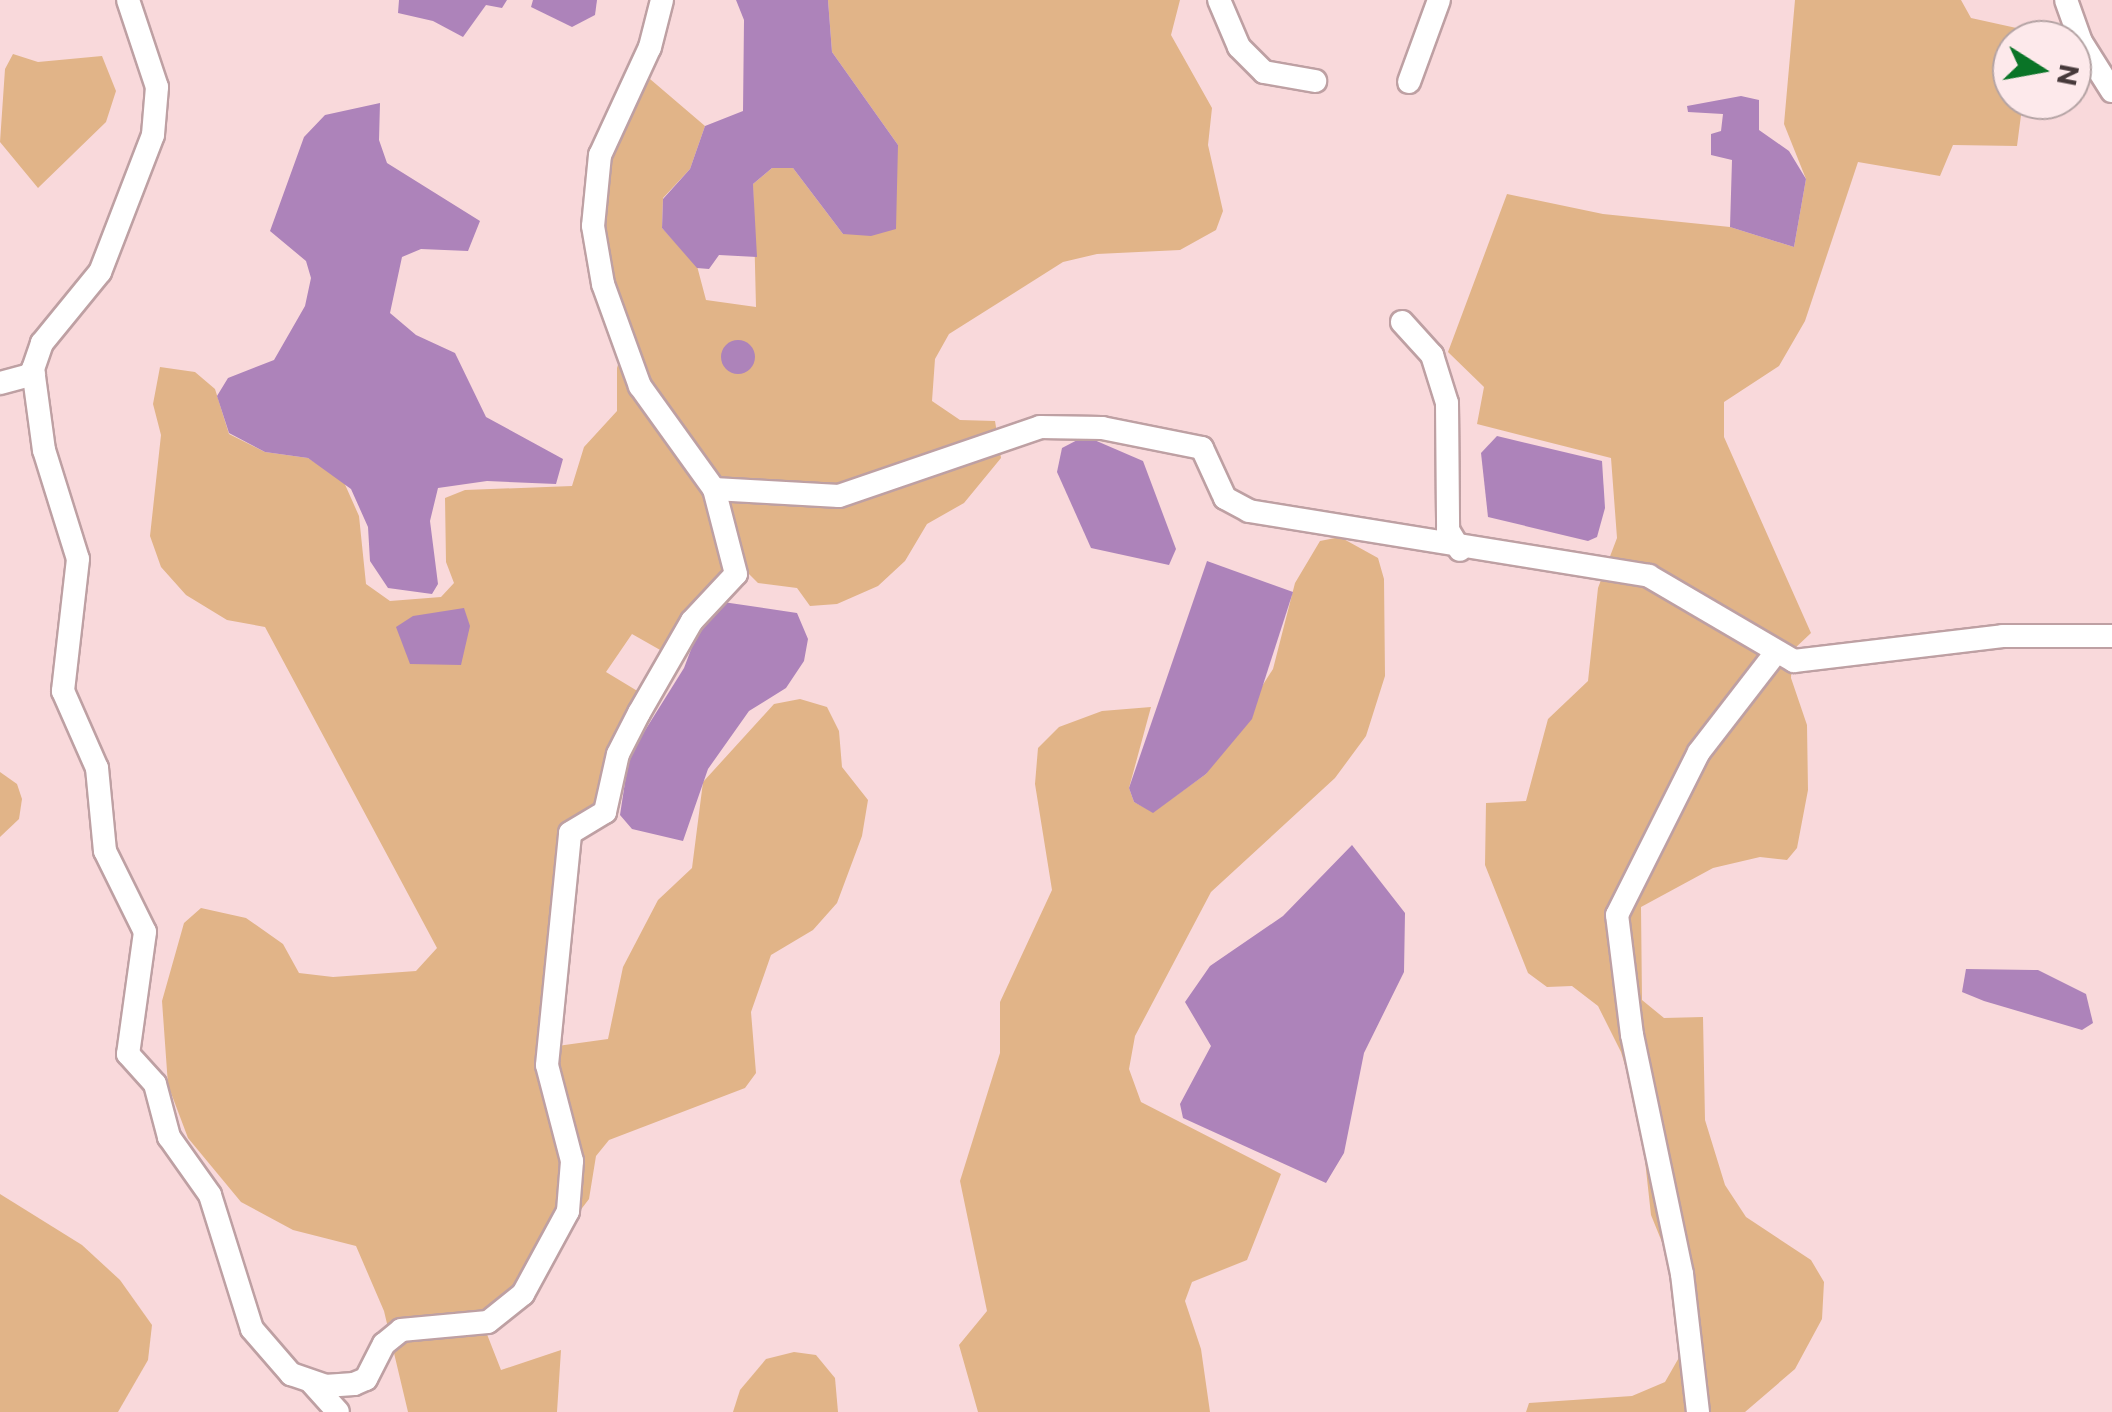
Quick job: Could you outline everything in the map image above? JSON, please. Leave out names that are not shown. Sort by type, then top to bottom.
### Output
[{"type":"street","points":[[128,0],[157,87],[153,135],[100,272],[42,343],[34,374],[44,450],[78,559],[65,704],[97,768],[105,851],[144,932],[128,1054],[155,1084],[169,1137],[210,1196],[229,1268],[262,1346],[291,1374],[339,1386],[366,1379],[384,1344],[408,1327],[449,1330],[488,1322],[523,1294],[568,1211],[572,1161],[547,1065],[568,844],[573,828],[605,812],[618,754],[632,724],[692,621],[736,574],[714,489],[640,386],[604,284],[592,226],[600,155],[638,76],[662,0]]},
{"type":"street","points":[[1219,0],[1239,48],[1264,72],[1315,82]]},
{"type":"street","points":[[1409,82],[1439,0]]},
{"type":"street","points":[[2066,0],[2081,42],[2112,91]]},
{"type":"street","points":[[1402,322],[1432,355],[1447,403],[1448,530],[1460,550]]},
{"type":"street","points":[[0,383],[34,374]]},
{"type":"street","points":[[714,489],[852,494],[1040,427],[1072,425],[1202,448],[1225,498],[1249,510],[1460,550],[1649,576],[1774,654],[1808,660],[2003,636],[2112,636]]},
{"type":"street","points":[[1698,1412],[1682,1274],[1632,1034],[1617,915],[1699,752],[1774,654]]},
{"type":"street","points":[[311,1382],[338,1412]]},
{"type":"shaded area","points":[[399,0],[507,0],[502,8],[486,5],[463,37],[433,21],[398,13]]},
{"type":"shaded area","points":[[533,0],[597,0],[595,15],[572,27],[531,7]]},
{"type":"shaded area","points":[[736,0],[828,0],[832,52],[898,145],[896,229],[871,236],[843,234],[793,168],[772,168],[753,184],[757,257],[719,255],[709,269],[697,268],[662,228],[663,199],[690,169],[705,126],[743,111],[744,20]]},
{"type":"shaded area","points":[[828,0],[1180,0],[1171,35],[1212,108],[1208,145],[1223,211],[1216,230],[1180,250],[1097,254],[1063,262],[949,334],[935,359],[932,401],[960,420],[995,421],[1001,458],[964,503],[927,524],[905,561],[878,586],[837,604],[810,606],[797,588],[758,583],[743,568],[669,655],[632,634],[606,672],[644,695],[601,799],[576,817],[543,1048],[608,1039],[623,967],[658,900],[692,868],[703,782],[774,704],[800,699],[827,707],[839,731],[842,767],[868,800],[862,836],[837,903],[813,930],[771,955],[751,1012],[756,1073],[745,1088],[609,1140],[596,1156],[589,1199],[518,1292],[481,1319],[501,1370],[561,1350],[557,1412],[408,1412],[384,1311],[356,1246],[293,1230],[241,1202],[188,1138],[168,1085],[162,1001],[184,923],[201,908],[246,918],[283,944],[299,973],[333,977],[416,971],[437,948],[265,627],[227,620],[186,595],[161,567],[150,536],[161,435],[153,404],[160,367],[195,372],[215,389],[229,434],[265,452],[308,458],[343,480],[359,516],[366,584],[390,601],[441,597],[454,583],[446,562],[445,498],[465,490],[572,486],[584,447],[617,411],[617,368],[630,325],[608,267],[601,208],[614,145],[650,79],[705,126],[690,169],[663,198],[662,228],[697,266],[706,300],[756,307],[753,184],[772,168],[793,168],[843,234],[898,145],[832,52]]},
{"type":"shaded area","points":[[1795,0],[1961,0],[1971,18],[1992,23],[1992,120],[2020,120],[2017,146],[1953,145],[1940,176],[1858,162],[1805,321],[1779,366],[1724,402],[1724,437],[1811,633],[1792,651],[1791,678],[1807,725],[1808,790],[1797,848],[1787,860],[1760,857],[1713,868],[1641,907],[1642,1000],[1664,1018],[1703,1017],[1705,1120],[1725,1185],[1746,1217],[1811,1260],[1824,1282],[1822,1319],[1795,1369],[1745,1412],[1526,1412],[1529,1403],[1632,1396],[1665,1382],[1685,1347],[1670,1262],[1651,1215],[1640,1115],[1621,1052],[1598,1006],[1572,986],[1547,987],[1528,973],[1485,865],[1486,803],[1526,801],[1548,719],[1588,681],[1598,588],[1617,538],[1611,458],[1477,424],[1484,387],[1448,352],[1507,194],[1603,214],[1730,227],[1794,247],[1806,179],[1784,124]]},
{"type":"shaded area","points":[[13,54],[38,62],[102,56],[116,91],[106,122],[38,188],[0,142],[5,69]]},
{"type":"shaded area","points":[[1741,96],[1759,100],[1759,130],[1789,151],[1806,179],[1794,247],[1730,227],[1732,160],[1711,155],[1711,134],[1721,131],[1723,114],[1688,112],[1687,106]]},
{"type":"shaded area","points":[[380,103],[379,140],[387,163],[480,221],[468,251],[421,249],[402,257],[390,313],[416,335],[455,353],[486,417],[563,459],[556,484],[487,481],[438,488],[430,521],[438,584],[432,594],[388,588],[370,561],[368,527],[351,489],[308,458],[265,452],[229,433],[217,396],[228,378],[274,360],[305,306],[311,278],[306,261],[270,231],[304,137],[325,115]]},
{"type":"shaded area","points":[[738,340],[750,345],[755,357],[750,369],[738,374],[726,369],[721,357],[726,345]]},
{"type":"shaded area","points":[[1085,436],[1143,461],[1176,549],[1169,565],[1091,548],[1057,472],[1062,448]]},
{"type":"shaded area","points":[[1497,436],[1602,461],[1605,508],[1597,537],[1588,541],[1488,517],[1481,453]]},
{"type":"shaded area","points":[[1340,537],[1378,558],[1384,579],[1385,676],[1366,736],[1335,778],[1211,892],[1135,1036],[1129,1069],[1141,1102],[1281,1174],[1247,1260],[1192,1282],[1185,1301],[1201,1349],[1210,1412],[978,1412],[959,1345],[987,1311],[960,1181],[1000,1053],[1000,1002],[1052,890],[1035,784],[1038,748],[1059,727],[1102,711],[1151,707],[1129,788],[1134,802],[1153,812],[1206,774],[1273,669],[1295,583],[1320,541]]},
{"type":"shaded area","points":[[1207,561],[1293,592],[1252,719],[1206,774],[1153,813],[1134,802],[1129,788]]},
{"type":"shaded area","points":[[723,602],[797,613],[808,639],[804,661],[786,688],[749,711],[708,769],[683,841],[632,829],[620,815],[629,756],[684,668],[698,631]]},
{"type":"shaded area","points":[[464,608],[470,626],[461,665],[410,664],[396,627],[413,616]]},
{"type":"shaded area","points":[[0,772],[17,784],[22,799],[19,819],[0,837]]},
{"type":"shaded area","points":[[1352,845],[1405,913],[1404,972],[1364,1053],[1344,1153],[1326,1183],[1183,1118],[1180,1104],[1211,1046],[1185,1002],[1210,966],[1283,916]]},
{"type":"shaded area","points":[[1966,969],[2038,970],[2086,994],[2093,1023],[2082,1030],[1962,992]]},
{"type":"shaded area","points":[[0,1194],[82,1245],[120,1280],[152,1325],[148,1360],[118,1412],[0,1412]]},
{"type":"shaded area","points":[[794,1352],[816,1355],[835,1378],[838,1412],[733,1412],[740,1390],[766,1359]]}]
